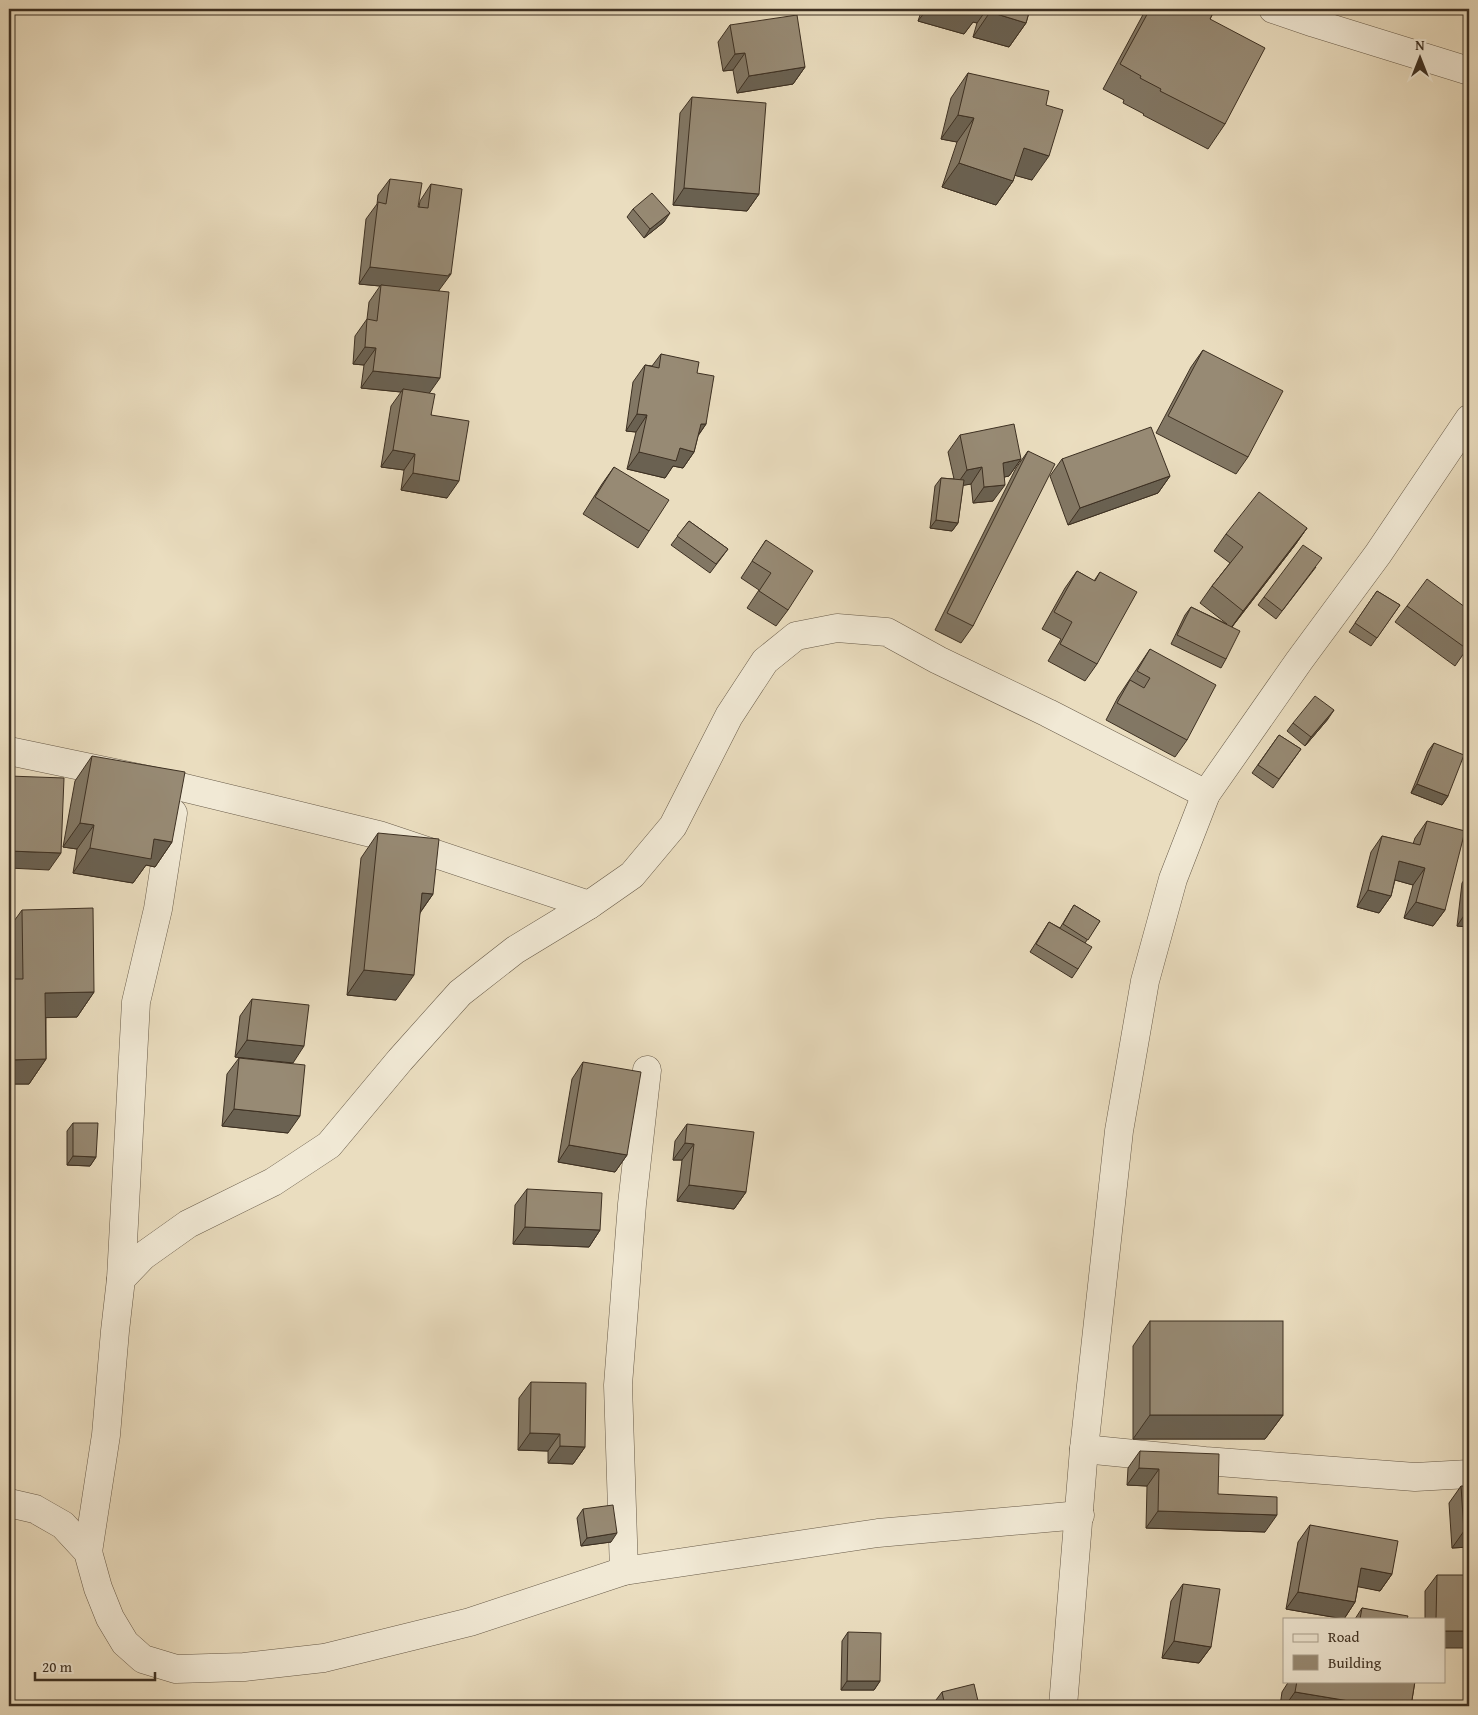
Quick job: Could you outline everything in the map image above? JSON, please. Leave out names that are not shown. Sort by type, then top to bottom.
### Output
[{"type":"street","points":[[1273,9],[1314,24],[1469,70]]},
{"type":"street","points":[[1063,1706],[1084,1449],[1119,1131],[1145,981],[1173,879],[1206,794],[1299,661],[1378,554],[1469,419]]},
{"type":"street","points":[[122,1279],[143,1256],[188,1224],[273,1182],[329,1145],[400,1060],[460,993],[515,950],[589,905],[632,875],[673,826],[729,716],[765,661],[796,636],[837,628],[887,632],[938,660],[1048,713],[1206,794]]},
{"type":"street","points":[[9,751],[177,786],[379,835],[589,905]]},
{"type":"street","points":[[177,786],[158,909],[136,1002],[122,1279],[115,1331],[106,1435],[88,1552],[98,1588],[110,1618],[125,1643],[143,1660],[176,1669],[244,1667],[324,1658],[470,1622],[624,1571],[878,1533],[1080,1515]]},
{"type":"street","points":[[624,1571],[618,1385],[632,1204],[647,1070]]},
{"type":"street","points":[[1084,1449],[1205,1461],[1405,1476],[1469,1474]]},
{"type":"street","points":[[9,1503],[35,1509],[63,1525],[88,1552]]},
{"type":"building","points":[[991,9],[1030,9],[1026,23],[990,12]]},
{"type":"building","points":[[1150,9],[1215,9],[1210,19],[1265,48],[1225,124],[1160,91],[1161,89],[1140,78],[1141,76],[1120,64]]},
{"type":"building","points":[[797,15],[805,67],[749,76],[745,53],[735,54],[730,25]]},
{"type":"building","points":[[968,73],[1049,91],[1046,105],[1063,110],[1049,156],[1024,148],[1013,181],[959,163],[974,118],[958,115]]},
{"type":"building","points":[[692,97],[766,103],[759,194],[684,188]]},
{"type":"building","points":[[390,179],[422,183],[418,207],[428,208],[431,184],[462,189],[451,274],[449,276],[370,267],[378,202],[386,204]]},
{"type":"building","points":[[652,193],[670,213],[650,229],[633,209]]},
{"type":"building","points":[[381,285],[449,292],[440,378],[373,371],[376,348],[365,347],[367,319],[377,321]]},
{"type":"building","points":[[1203,350],[1283,391],[1248,457],[1168,416]]},
{"type":"building","points":[[661,354],[699,362],[697,373],[714,376],[706,424],[701,424],[694,452],[680,448],[676,461],[639,452],[647,415],[637,414],[645,365],[659,368]]},
{"type":"building","points":[[403,389],[435,394],[431,415],[469,421],[459,481],[413,473],[415,454],[393,450]]},
{"type":"building","points":[[1014,424],[1021,459],[1003,463],[1005,485],[984,487],[982,467],[967,470],[960,435]]},
{"type":"building","points":[[1151,427],[1170,476],[1080,508],[1062,459]]},
{"type":"building","points":[[1028,451],[1055,464],[973,626],[947,613]]},
{"type":"building","points":[[614,467],[669,500],[649,531],[595,497]]},
{"type":"building","points":[[941,478],[964,480],[958,523],[936,520]]},
{"type":"building","points":[[1259,492],[1307,528],[1243,611],[1212,586],[1243,547],[1226,534]]},
{"type":"building","points":[[689,521],[728,549],[716,564],[677,536]]},
{"type":"building","points":[[766,540],[813,571],[788,610],[759,591],[771,573],[752,561]]},
{"type":"building","points":[[1303,545],[1322,558],[1282,611],[1264,597]]},
{"type":"building","points":[[1077,571],[1095,581],[1100,572],[1137,592],[1097,664],[1060,644],[1072,622],[1054,612]]},
{"type":"building","points":[[1427,579],[1469,610],[1469,646],[1467,649],[1407,606]]},
{"type":"building","points":[[1377,591],[1400,605],[1377,638],[1355,623]]},
{"type":"building","points":[[1191,607],[1240,631],[1226,659],[1177,635]]},
{"type":"building","points":[[1150,649],[1216,685],[1187,740],[1117,703],[1130,680],[1144,688],[1150,678],[1137,671]]},
{"type":"building","points":[[1315,696],[1334,710],[1311,737],[1293,723]]},
{"type":"building","points":[[1279,735],[1301,749],[1279,779],[1258,765]]},
{"type":"building","points":[[1434,743],[1464,755],[1448,796],[1417,784]]},
{"type":"building","points":[[92,756],[185,772],[172,842],[154,839],[151,859],[90,848],[94,825],[80,823]]},
{"type":"building","points":[[9,776],[64,778],[61,853],[9,851]]},
{"type":"building","points":[[1427,821],[1465,831],[1445,910],[1416,902],[1425,868],[1399,861],[1391,896],[1368,890],[1382,836],[1420,845]]},
{"type":"building","points":[[378,833],[439,839],[433,894],[422,893],[414,975],[364,970]]},
{"type":"building","points":[[1074,905],[1100,921],[1088,940],[1063,924]]},
{"type":"building","points":[[93,908],[94,992],[45,993],[46,1059],[9,1060],[9,979],[23,979],[22,910]]},
{"type":"building","points":[[1049,922],[1092,947],[1078,969],[1036,944]]},
{"type":"building","points":[[252,999],[309,1005],[304,1046],[247,1040]]},
{"type":"building","points":[[239,1058],[305,1065],[300,1116],[234,1109]]},
{"type":"building","points":[[583,1062],[641,1072],[627,1155],[569,1145]]},
{"type":"building","points":[[73,1123],[98,1123],[96,1157],[73,1156]]},
{"type":"building","points":[[687,1124],[754,1132],[746,1192],[689,1185],[694,1144],[685,1143]]},
{"type":"building","points":[[527,1189],[602,1193],[600,1230],[525,1227]]},
{"type":"building","points":[[1150,1321],[1283,1321],[1283,1415],[1150,1415]]},
{"type":"building","points":[[531,1382],[586,1383],[585,1447],[560,1446],[560,1434],[530,1433]]},
{"type":"building","points":[[1140,1451],[1219,1454],[1218,1494],[1277,1497],[1277,1515],[1158,1511],[1159,1469],[1139,1468]]},
{"type":"building","points":[[1461,1486],[1469,1486],[1469,1531],[1464,1531]]},
{"type":"building","points":[[613,1505],[617,1533],[587,1538],[583,1509]]},
{"type":"building","points":[[1310,1525],[1398,1541],[1392,1574],[1361,1568],[1355,1602],[1298,1592]]},
{"type":"building","points":[[1437,1575],[1469,1575],[1469,1631],[1446,1631],[1446,1618],[1436,1618]]},
{"type":"building","points":[[1183,1584],[1220,1589],[1211,1647],[1174,1641]]},
{"type":"building","points":[[1362,1608],[1408,1616],[1407,1618],[1360,1618]]},
{"type":"building","points":[[848,1632],[881,1633],[880,1681],[847,1681]]},
{"type":"building","points":[[1297,1682],[1415,1682],[1411,1706],[1379,1706],[1295,1692]]},
{"type":"building","points":[[974,1684],[978,1701],[962,1706],[945,1706],[942,1692]]}]
